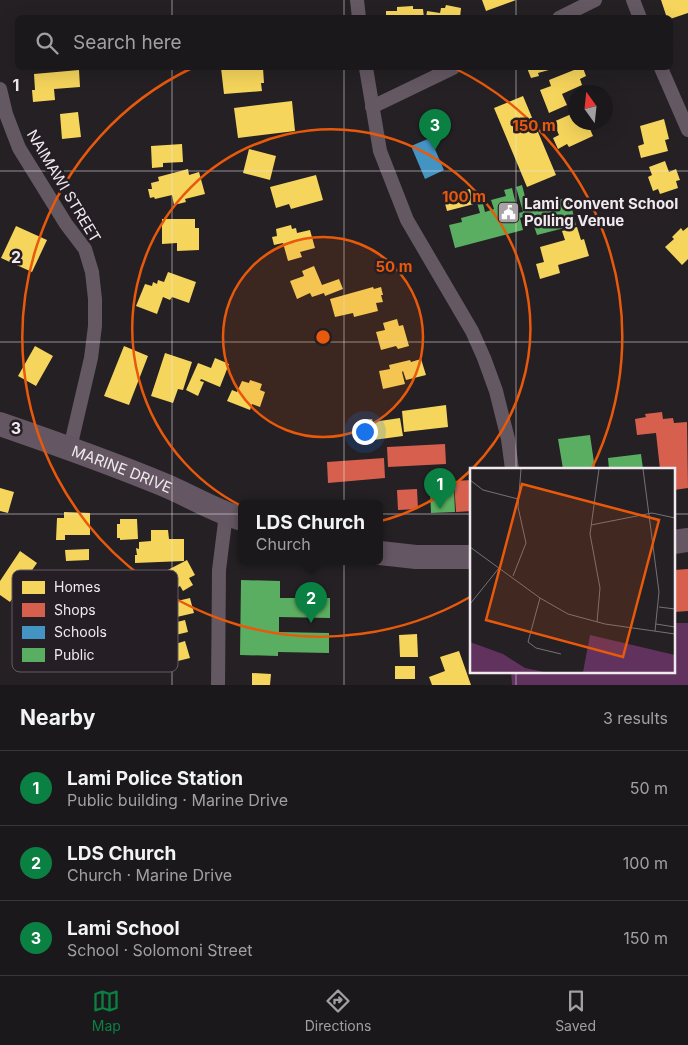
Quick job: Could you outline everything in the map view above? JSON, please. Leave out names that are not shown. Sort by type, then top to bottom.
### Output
[{"type":"highway","name":"MARINE DRIVE","points":[[0,424],[70,448],[163,485],[234,517]]},
{"type":"highway","points":[[383,553],[416,557],[470,557]]},
{"type":"street","points":[[357,0],[359,15]]},
{"type":"street","points":[[565,15],[594,0]]},
{"type":"street","points":[[633,0],[639,15]]},
{"type":"street","points":[[366,70],[380,151],[408,220],[472,331],[484,358],[496,391],[508,439],[512,468]]},
{"type":"street","points":[[372,107],[449,70]]},
{"type":"street","points":[[662,70],[688,130]]},
{"type":"street","name":"NAIMAWI STREET","points":[[0,89],[6,114],[19,148],[66,224],[85,249],[92,272],[95,326],[91,358],[70,448]]},
{"type":"street","points":[[218,685],[219,570],[234,517]]},
{"type":"shaded area","points":[[676,623],[688,623],[688,685],[512,685],[511,672],[676,672]]},
{"type":"building: Homes","points":[[482,0],[516,0],[486,11]]},
{"type":"building: Homes","points":[[661,0],[688,0],[688,13],[673,18],[673,15],[666,15]]},
{"type":"building: Homes","points":[[446,5],[461,8],[460,15],[426,15],[427,11],[440,13],[441,8],[445,8]]},
{"type":"building: Homes","points":[[413,6],[413,9],[423,9],[424,15],[386,15],[386,11],[397,11],[397,7]]},
{"type":"building: Homes","points":[[79,70],[80,87],[54,89],[55,100],[33,102],[32,90],[35,90],[34,74]]},
{"type":"building: Homes","points":[[221,70],[263,70],[264,83],[261,83],[262,91],[224,94]]},
{"type":"building: Homes","points":[[528,70],[549,70],[538,73],[539,76],[531,78]]},
{"type":"building: Homes","points":[[574,70],[584,70],[586,76],[580,79],[582,85],[568,85],[568,91],[562,94],[567,105],[549,113],[540,90],[551,86],[549,80]]},
{"type":"building: Homes","points":[[523,96],[556,175],[527,187],[494,108]]},
{"type":"building: Homes","points":[[292,101],[295,131],[238,138],[234,108]]},
{"type":"building: Homes","points":[[78,112],[81,137],[62,139],[60,114]]},
{"type":"building: Homes","points":[[568,115],[568,130],[590,130],[593,136],[569,147],[567,144],[558,149],[553,138],[559,135],[553,122]]},
{"type":"building: Homes","points":[[664,119],[669,139],[665,140],[668,151],[641,158],[638,146],[644,144],[640,126]]},
{"type":"building: Homes","points":[[182,144],[183,162],[163,163],[163,167],[152,168],[151,146]]},
{"type":"building: Homes","points":[[249,149],[276,156],[270,180],[243,173]]},
{"type":"building: Homes","points":[[665,161],[669,172],[676,169],[680,180],[676,181],[678,188],[660,194],[658,189],[653,191],[648,177],[652,175],[649,167]]},
{"type":"building: Homes","points":[[188,169],[189,175],[199,172],[205,194],[185,199],[186,202],[174,205],[172,195],[155,199],[154,197],[150,198],[148,189],[152,189],[151,183],[159,181],[158,177]]},
{"type":"building: Homes","points":[[316,175],[323,200],[291,209],[289,204],[276,208],[270,187]]},
{"type":"building: Homes","points":[[470,189],[474,204],[447,211],[443,196]]},
{"type":"building: Homes","points":[[162,219],[195,219],[195,228],[199,228],[199,250],[177,251],[177,243],[162,244]]},
{"type":"building: Homes","points":[[291,225],[292,229],[296,228],[297,233],[310,230],[315,248],[300,252],[302,257],[288,261],[283,243],[274,245],[272,237],[277,236],[276,229]]},
{"type":"building: Homes","points":[[16,226],[47,240],[32,272],[1,258]]},
{"type":"building: Homes","points":[[577,227],[581,240],[584,239],[589,256],[558,265],[560,273],[540,279],[536,264],[544,262],[540,247],[565,240],[562,231]]},
{"type":"building: Homes","points":[[688,227],[688,259],[682,265],[665,247],[674,239],[672,237],[681,228],[683,231]]},
{"type":"building: Homes","points":[[314,266],[322,285],[339,279],[343,289],[325,296],[324,293],[312,297],[310,293],[297,299],[290,281],[304,276],[302,271]]},
{"type":"building: Homes","points":[[168,272],[196,282],[189,303],[172,297],[170,300],[163,297],[157,314],[136,306],[145,284],[152,286],[153,282],[157,284],[158,280],[164,282]]},
{"type":"building: Homes","points":[[373,287],[374,289],[381,287],[383,295],[381,295],[383,302],[376,303],[378,311],[354,317],[353,313],[335,317],[330,299]]},
{"type":"building: Homes","points":[[397,319],[399,326],[403,325],[409,346],[398,349],[396,346],[381,350],[376,332],[385,330],[383,323]]},
{"type":"building: Homes","points":[[35,346],[53,356],[36,386],[18,376]]},
{"type":"building: Homes","points":[[124,346],[148,356],[129,405],[104,396]]},
{"type":"building: Homes","points":[[165,353],[192,362],[183,390],[178,389],[173,403],[151,396]]},
{"type":"building: Homes","points":[[215,358],[229,364],[220,387],[201,379],[200,381],[204,382],[198,396],[186,390],[198,363],[211,368]]},
{"type":"building: Homes","points":[[421,359],[426,375],[406,380],[403,371],[405,384],[383,389],[379,371],[390,369],[389,365]]},
{"type":"building: Homes","points":[[250,380],[262,384],[260,390],[265,392],[260,407],[252,404],[250,410],[227,401],[232,390],[237,392],[242,381],[249,383]]},
{"type":"building: Homes","points":[[446,405],[448,427],[404,432],[402,411]]},
{"type":"building: Homes","points":[[400,418],[403,436],[366,441],[363,420],[372,419],[373,422]]},
{"type":"building: Homes","points":[[0,488],[14,492],[8,513],[0,511]]},
{"type":"building: Homes","points":[[64,512],[90,513],[90,535],[65,535],[65,540],[56,540],[57,518],[64,518]]},
{"type":"building: Homes","points":[[120,519],[137,519],[138,539],[120,540],[120,538],[117,538],[117,524],[120,524]]},
{"type":"building: Homes","points":[[151,530],[168,530],[169,539],[184,539],[184,561],[135,563],[136,548],[139,549],[139,542],[151,541]]},
{"type":"building: Homes","points":[[89,549],[89,560],[66,561],[65,550]]},
{"type":"building: Homes","points":[[20,551],[37,563],[32,570],[12,570],[12,599],[10,602],[0,595],[0,581]]},
{"type":"building: Homes","points":[[187,560],[195,575],[189,578],[193,585],[183,591],[180,586],[178,587],[178,570],[168,570]]},
{"type":"building: Homes","points":[[190,598],[194,613],[178,617],[178,601]]},
{"type":"building: Homes","points":[[185,620],[188,632],[178,634],[178,622]]},
{"type":"building: Homes","points":[[417,634],[418,657],[400,657],[399,635]]},
{"type":"building: Homes","points":[[185,641],[190,658],[178,661],[178,643]]},
{"type":"building: Homes","points":[[459,651],[471,685],[432,685],[429,677],[445,671],[440,657]]},
{"type":"building: Homes","points":[[395,666],[415,666],[415,679],[395,679]]},
{"type":"building: Homes","points":[[252,673],[271,674],[270,685],[252,685]]},
{"type":"building: Shops","points":[[662,412],[663,419],[673,418],[674,423],[687,422],[688,488],[676,490],[676,468],[660,468],[656,433],[637,435],[635,419],[646,417],[645,414]]},
{"type":"building: Shops","points":[[445,444],[446,464],[388,467],[387,447]]},
{"type":"building: Shops","points":[[384,458],[385,478],[328,483],[327,462]]},
{"type":"building: Shops","points":[[470,480],[470,511],[456,512],[454,481]]},
{"type":"building: Shops","points":[[417,489],[418,509],[398,510],[397,490]]},
{"type":"building: Shops","points":[[688,569],[688,611],[676,612],[676,570]]},
{"type":"building: Schools","points":[[430,138],[444,170],[425,179],[411,146]]},
{"type":"building: Public","points":[[522,185],[528,208],[569,197],[576,225],[537,235],[528,215],[520,218],[523,230],[455,248],[449,225],[462,222],[461,218],[480,213],[475,196],[481,195],[485,212],[494,209],[491,200],[506,196],[504,190],[512,188],[518,213],[523,212],[516,187]]},
{"type":"building: Public","points":[[590,435],[595,468],[563,468],[558,439]]},
{"type":"building: Public","points":[[641,454],[643,468],[609,468],[608,458]]},
{"type":"building: Public","points":[[454,489],[455,512],[431,513],[430,490]]},
{"type":"building: Public","points":[[241,580],[280,581],[280,598],[330,598],[330,618],[279,617],[279,632],[329,633],[329,653],[278,652],[278,656],[240,655]]},
{"type":"place","name":"Lami School","points":[[435,150]]},
{"type":"place","name":"Lami Convent School Polling Venue","points":[[508,212]]},
{"type":"place","name":"Lami Police Station","points":[[440,509]]},
{"type":"place","name":"LDS Church","points":[[311,623]]}]
